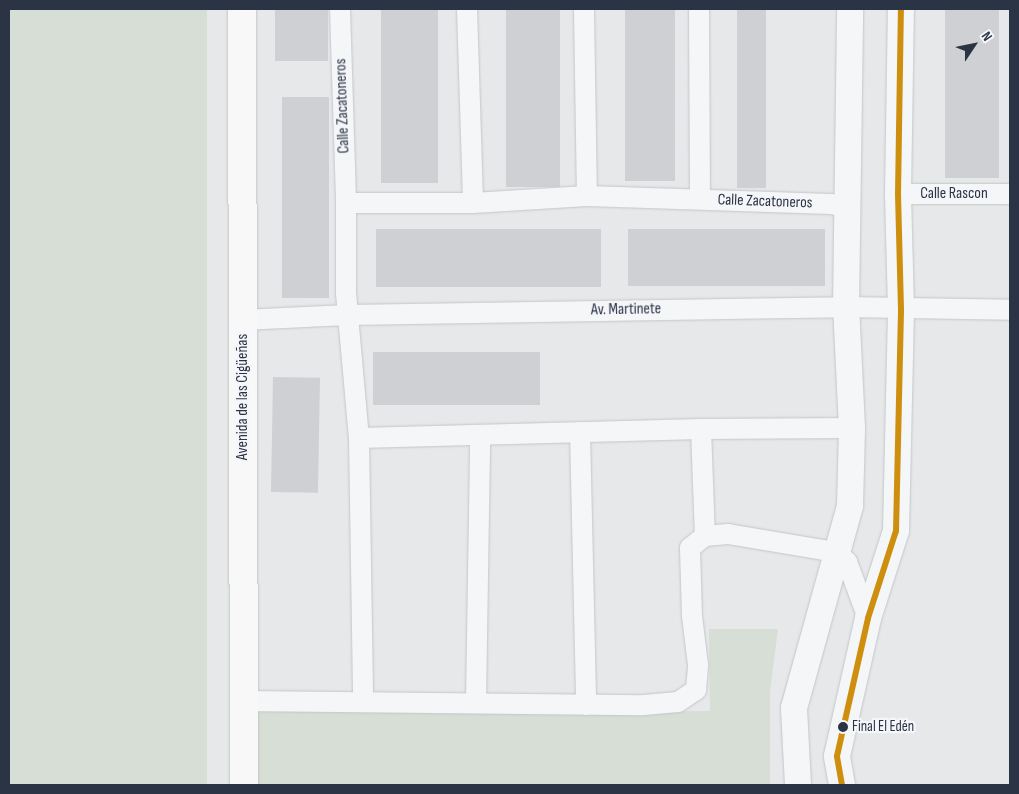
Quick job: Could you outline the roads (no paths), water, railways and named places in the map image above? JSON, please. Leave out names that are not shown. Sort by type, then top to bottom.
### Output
[{"type":"main road","name":"Avenida de las Cigüeñas","points":[[242,9],[244,785]]},
{"type":"street","name":"Calle Zacatoneros","points":[[340,9],[346,203],[346,293],[359,438],[363,702]]},
{"type":"street","points":[[466,9],[472,203]]},
{"type":"street","points":[[584,9],[588,196]]},
{"type":"street","name":"Calle Zacatoneros","points":[[699,9],[700,200]]},
{"type":"street","points":[[798,785],[794,708],[850,506],[852,428],[840,206],[850,9]]},
{"type":"street","points":[[842,785],[837,756],[868,618],[896,531],[901,310],[898,194],[901,9]]},
{"type":"street","name":"Calle Rascon","points":[[898,194],[1010,194]]},
{"type":"street","name":"Calle Zacatoneros","points":[[346,203],[472,203],[588,196],[840,206]]},
{"type":"street","name":"Av. Martinete","points":[[242,320],[347,315],[846,307],[901,310],[1010,310]]},
{"type":"street","points":[[359,438],[701,429],[852,428]]},
{"type":"street","points":[[701,429],[705,536]]},
{"type":"street","points":[[580,432],[586,705]]},
{"type":"street","points":[[476,703],[480,436]]},
{"type":"street","points":[[244,701],[586,705],[644,705],[678,702],[696,690],[698,665],[692,616],[690,548],[705,536],[728,534],[836,552],[847,562],[868,618]]},
{"type":"place","name":"Final El Edén","points":[[843,727]]}]
